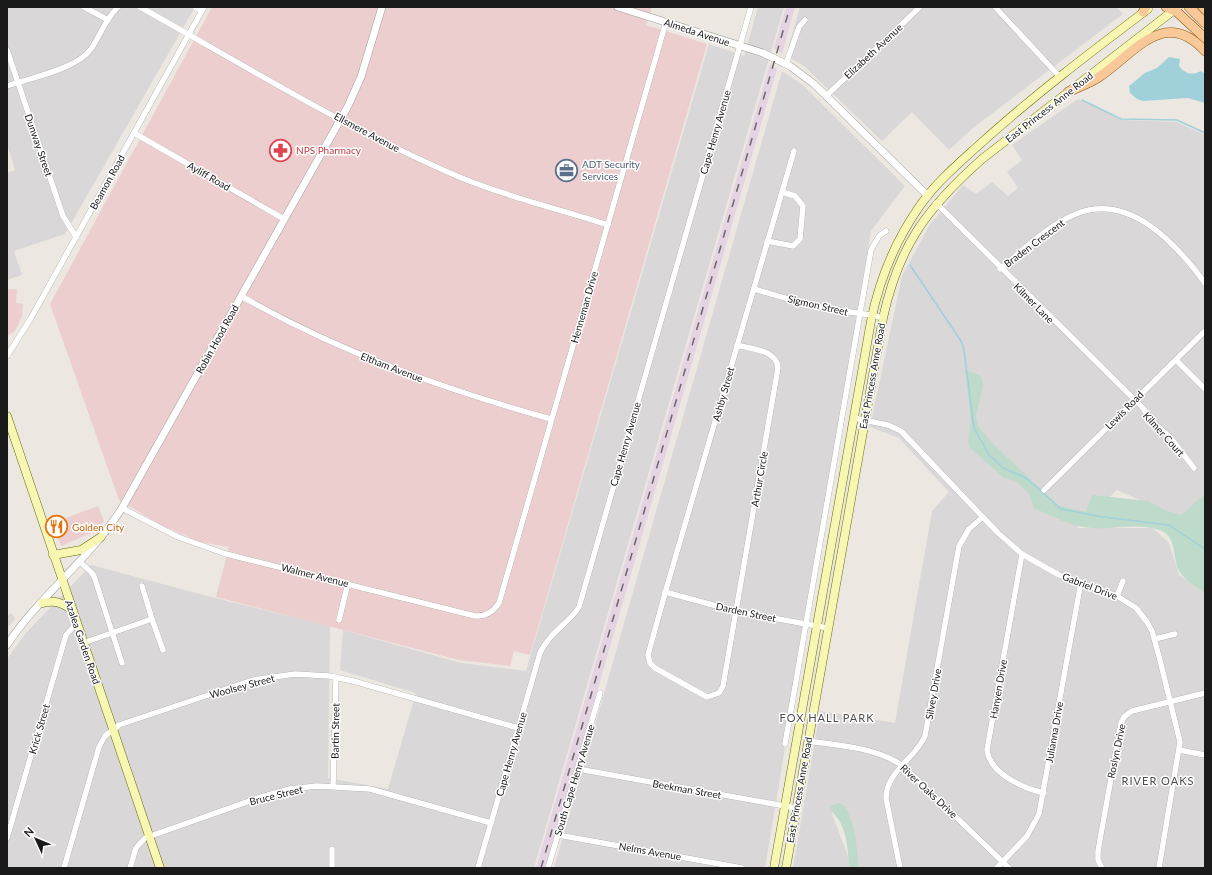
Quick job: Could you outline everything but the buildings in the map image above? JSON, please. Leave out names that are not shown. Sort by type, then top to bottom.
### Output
[{"type":"main road","points":[[1189,7],[1205,23]]},
{"type":"main road","name":"East Princess Anne Road","points":[[774,868],[872,315],[878,290],[888,263],[917,209],[948,190],[982,159],[1173,8]]},
{"type":"main road","points":[[1173,8],[1205,38]]},
{"type":"main road","name":"East Princess Anne Road","points":[[786,868],[883,318],[891,286],[901,259],[907,245],[925,217],[939,183],[1001,124],[1147,9]]},
{"type":"main road","points":[[1068,92],[1099,77],[1146,41],[1158,34],[1174,32],[1185,34],[1205,50]]},
{"type":"main road","name":"Azalea Garden Road","points":[[7,416],[160,868]]},
{"type":"main road","points":[[53,555],[81,550],[101,538]]},
{"type":"main road","points":[[42,603],[54,600],[61,602],[72,610]]},
{"type":"street","points":[[84,7],[108,20]]},
{"type":"street","points":[[7,86],[68,66],[81,59],[91,50],[108,20],[118,7]]},
{"type":"street","name":"Ellsmere Avenue","points":[[140,7],[397,149],[451,173],[519,198],[608,224]]},
{"type":"street","points":[[194,7],[203,9]]},
{"type":"street","name":"Robin Hood Road","points":[[7,644],[19,628],[101,538],[122,508],[341,119],[361,77],[382,7]]},
{"type":"street","name":"Almeda Avenue","points":[[618,7],[775,58]]},
{"type":"street","name":"Cape Henry Avenue","points":[[478,868],[518,728],[544,645],[549,637],[572,616],[579,607],[751,7]]},
{"type":"street","name":"Elizabeth Avenue","points":[[826,96],[920,7]]},
{"type":"street","points":[[995,7],[1060,77]]},
{"type":"street","name":"Beamon Road","points":[[7,356],[76,237],[203,9]]},
{"type":"street","points":[[786,64],[799,27],[805,20]]},
{"type":"street","name":"Henneman Drive","points":[[501,593],[666,22]]},
{"type":"street","name":"Dunway Street","points":[[7,50],[63,216],[76,237]]},
{"type":"street","name":"Kilmer Lane","points":[[775,58],[804,76],[826,96],[1133,401]]},
{"type":"street","name":"Ayliff Road","points":[[134,133],[284,219]]},
{"type":"street","name":"Ashby Street","points":[[731,641],[723,686],[718,693],[707,697],[652,666],[648,655],[794,150]]},
{"type":"street","points":[[767,241],[792,246],[800,239],[803,206],[795,196],[782,192]]},
{"type":"street","name":"Braden Crescent","points":[[1000,269],[1065,219],[1084,211],[1107,209],[1125,212],[1141,219],[1178,250],[1205,283]]},
{"type":"street","points":[[785,744],[871,250],[874,242],[886,231]]},
{"type":"street","name":"Sigmon Street","points":[[754,289],[820,307],[883,318]]},
{"type":"street","name":"Eltham Avenue","points":[[241,296],[315,335],[407,374],[482,400],[551,419]]},
{"type":"street","name":"Lewis Road","points":[[1044,490],[1205,331]]},
{"type":"street","name":"Arthur Circle","points":[[731,641],[778,368],[776,359],[769,354],[737,345]]},
{"type":"street","points":[[1176,360],[1205,389]]},
{"type":"street","name":"Kilmer Court","points":[[1133,401],[1142,407],[1150,419],[1170,437],[1194,468]]},
{"type":"street","name":"Gabriel Drive","points":[[854,418],[888,425],[901,431],[982,517],[1007,542],[1022,554],[1049,570],[1117,596],[1136,608],[1141,614],[1152,631],[1178,734],[1179,750],[1159,868]]},
{"type":"street","name":"Walmer Avenue","points":[[122,508],[159,528],[202,546],[239,557],[475,616],[484,616],[492,611],[499,602],[501,593]]},
{"type":"street","name":"Silvey Drive","points":[[900,868],[886,793],[890,781],[921,744],[927,728],[959,546],[969,529],[982,517]]},
{"type":"street","name":"Hanyen Drive","points":[[1022,554],[987,750],[990,761],[1010,780],[1025,788],[1044,793]]},
{"type":"street","points":[[80,562],[94,576],[122,663]]},
{"type":"street","name":"Julianna Drive","points":[[997,868],[1031,830],[1039,814],[1081,582]]},
{"type":"street","points":[[1117,596],[1123,582]]},
{"type":"street","points":[[339,620],[348,584]]},
{"type":"street","points":[[142,586],[163,650]]},
{"type":"street","name":"Darden Street","points":[[665,592],[735,611],[828,628]]},
{"type":"street","points":[[83,643],[152,619]]},
{"type":"street","name":"Krick Street","points":[[7,838],[66,635],[77,623]]},
{"type":"street","points":[[1154,639],[1176,634]]},
{"type":"street","name":"Woolsey Street","points":[[64,868],[99,747],[106,736],[113,729],[119,725],[253,680],[295,674],[336,677],[518,728]]},
{"type":"street","name":"Bartin Street","points":[[333,786],[336,677]]},
{"type":"street","name":"South Cape Henry Avenue","points":[[548,868],[600,693]]},
{"type":"street","name":"Roslyn Drive","points":[[1102,868],[1098,860],[1098,851],[1121,722],[1124,717],[1132,711],[1205,693]]},
{"type":"street","name":"River Oaks Drive","points":[[808,741],[877,753],[893,759],[903,766],[1009,868]]},
{"type":"street","points":[[1179,750],[1205,755]]},
{"type":"street","name":"Beekman Street","points":[[578,769],[796,808]]},
{"type":"street","name":"Bruce Street","points":[[130,868],[138,844],[149,836],[277,792],[304,787],[333,786],[359,788],[388,793],[491,823]]},
{"type":"street","name":"Nelms Avenue","points":[[558,835],[742,868]]},
{"type":"street","points":[[332,850],[332,868]]},
{"type":"shaded area","points":[[7,7],[195,7],[65,234],[14,251],[22,275],[7,280],[7,173],[15,170],[7,144]]},
{"type":"shaded area","points":[[212,7],[652,7],[646,25],[707,44],[530,655],[514,651],[510,666],[459,660],[216,597],[229,547],[200,542],[161,525],[119,500],[50,304]]},
{"type":"shaded area","points":[[758,7],[784,7],[534,868],[7,868],[7,659],[26,633],[91,565],[211,597],[330,626],[328,778],[388,789],[416,693],[340,670],[343,630],[461,663],[526,671],[709,44],[744,56]]},
{"type":"shaded area","points":[[786,7],[795,7],[782,54],[774,48]]},
{"type":"shaded area","points":[[800,7],[1116,7],[1123,14],[973,128],[949,150],[912,112],[882,141],[805,67],[786,55]]},
{"type":"shaded area","points":[[770,64],[777,69],[546,868],[536,868]]},
{"type":"shaded area","points":[[782,71],[804,86],[905,186],[871,231],[765,868],[554,868]]},
{"type":"shaded area","points":[[1078,99],[1122,120],[1177,122],[1205,135],[1205,499],[1185,520],[1117,490],[1077,528],[1153,528],[1169,543],[1179,575],[1205,593],[1205,868],[859,868],[853,844],[850,817],[846,812],[834,809],[832,814],[847,853],[850,868],[793,868],[820,711],[895,723],[932,511],[949,492],[899,438],[870,427],[902,276],[929,226],[963,185],[976,194],[992,182],[1008,196],[1018,188],[1007,172],[1022,160],[1012,145]]},
{"type":"shaded area","points":[[7,289],[17,289],[16,303],[23,304],[22,316],[15,331],[7,336]]},
{"type":"shaded area","points":[[98,506],[104,521],[98,530],[61,546],[52,523]]},
{"type":"shaded area","points":[[12,613],[15,619],[7,628],[7,615]]},
{"type":"green space","points":[[965,370],[979,375],[982,379],[983,385],[976,416],[978,426],[991,442],[1059,506],[1086,512],[1092,495],[1148,501],[1166,511],[1181,515],[1205,494],[1205,593],[1180,573],[1176,564],[1170,538],[1162,531],[1145,527],[1100,528],[1077,526],[1034,508],[1029,494],[1018,482],[1003,477],[970,448],[968,443],[971,421]]},
{"type":"green space","points":[[840,803],[845,807],[852,823],[859,868],[849,868],[845,835],[840,822],[830,806]]},
{"type":"water","points":[[1169,57],[1180,59],[1179,66],[1187,73],[1192,74],[1201,71],[1205,74],[1205,103],[1188,98],[1143,101],[1137,99],[1130,93],[1129,86],[1145,73],[1157,68]]},
{"type":"waterway","points":[[1082,100],[1121,119],[1177,120],[1205,133]]},
{"type":"waterway","points":[[910,265],[961,341],[964,350],[974,428],[989,455],[1003,468],[1026,478],[1061,509],[1103,517],[1169,525],[1205,549]]},
{"type":"railway","points":[[541,868],[790,7]]},
{"type":"place","name":"NPS Pharmacy","points":[[280,150]]},
{"type":"place","name":"ADT Security Services","points":[[567,170]]},
{"type":"place","name":"Golden City","points":[[57,527]]},
{"type":"district","name":"FOX HALL PARK","points":[[827,717]]},
{"type":"district","name":"RIVER OAKS","points":[[1158,780]]}]
